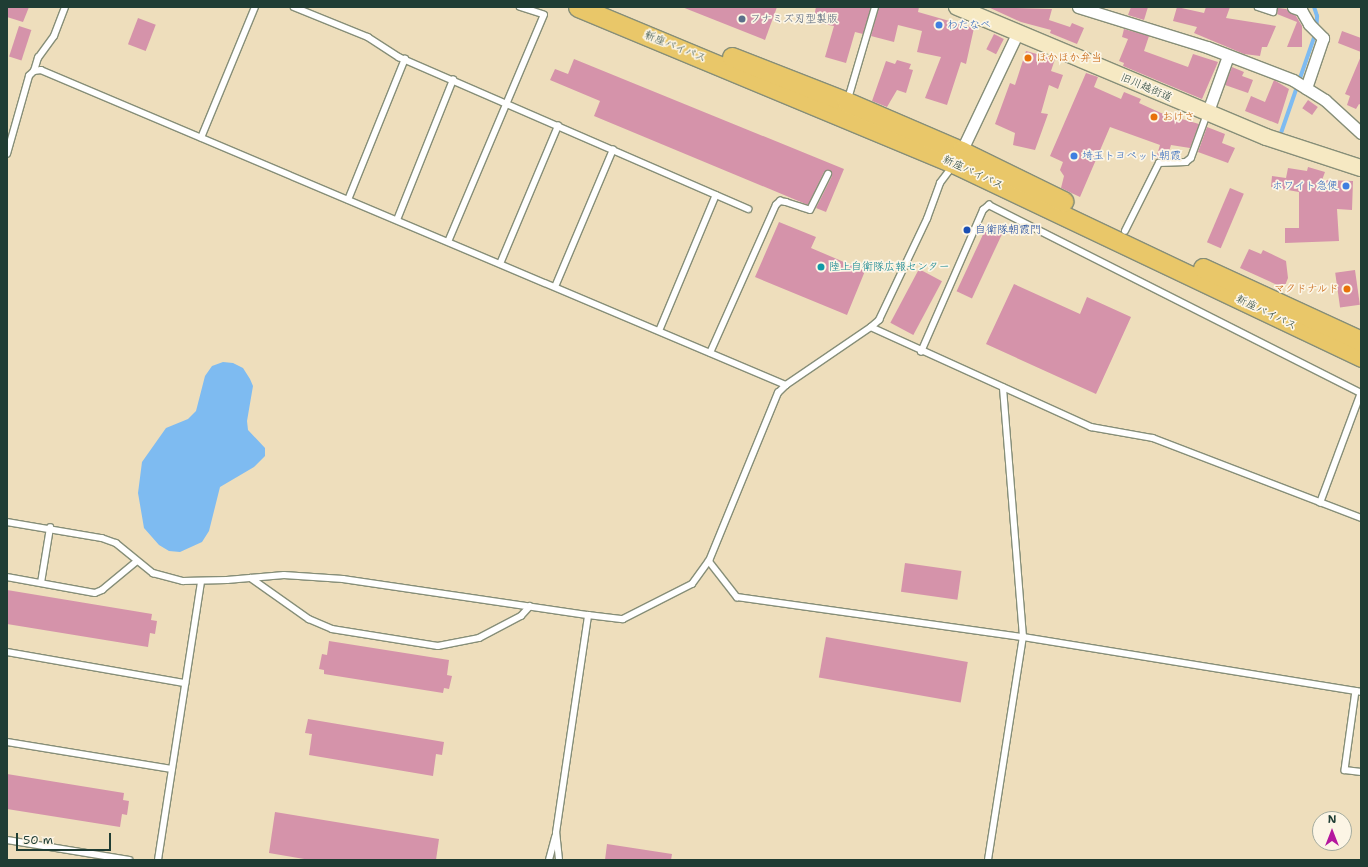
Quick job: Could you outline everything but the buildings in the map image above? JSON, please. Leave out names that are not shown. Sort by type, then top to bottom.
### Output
[{"type":"highway","name":"新座バイパス","points":[[578,7],[958,158],[1125,231],[1361,341]]},
{"type":"highway","name":"新座バイパス","points":[[608,7],[847,102],[1361,357]]},
{"type":"main road","name":"旧川越街道","points":[[957,7],[1017,34],[1207,114],[1274,140],[1361,168]]},
{"type":"street","points":[[1078,7],[1228,56],[1300,85],[1325,100],[1359,128]]},
{"type":"street","points":[[1293,7],[1301,10],[1323,38],[1300,85]]},
{"type":"street","points":[[958,158],[1017,34]]},
{"type":"street","points":[[1207,114],[1228,56]]},
{"type":"lane","points":[[7,154],[29,76],[34,71],[38,58],[54,36],[65,7]]},
{"type":"lane","points":[[201,138],[254,7]]},
{"type":"lane","points":[[294,7],[368,37],[405,59],[748,209]]},
{"type":"lane","points":[[448,242],[544,16],[520,7]]},
{"type":"lane","points":[[847,102],[875,7]]},
{"type":"lane","points":[[1258,7],[1273,12],[1274,7]]},
{"type":"lane","points":[[348,200],[405,59]]},
{"type":"lane","points":[[34,71],[40,70],[786,385]]},
{"type":"lane","points":[[397,220],[453,80]]},
{"type":"lane","points":[[1125,231],[1159,163],[1186,162],[1190,158],[1207,114]]},
{"type":"lane","points":[[500,264],[558,126]]},
{"type":"lane","points":[[556,287],[613,150]]},
{"type":"lane","points":[[7,522],[50,528],[102,538],[116,543],[153,573],[164,577],[201,582],[284,575],[344,579],[588,615],[623,618],[692,584],[709,561],[778,393],[786,385],[872,327],[879,320],[924,227],[940,183],[958,158]]},
{"type":"lane","points":[[710,353],[776,205],[780,201],[810,210],[828,174]]},
{"type":"lane","points":[[659,331],[716,195]]},
{"type":"lane","points":[[921,352],[983,210],[989,205],[1361,393],[1320,503]]},
{"type":"lane","points":[[872,327],[921,352],[1091,427],[1153,438],[1361,518]]},
{"type":"lane","points":[[988,860],[1023,637],[1003,388]]},
{"type":"lane","points":[[41,584],[50,528]]},
{"type":"lane","points":[[7,577],[94,593],[102,590],[137,561]]},
{"type":"lane","points":[[709,561],[737,597],[1023,637],[1359,691],[1345,770],[1361,772]]},
{"type":"lane","points":[[251,578],[309,619],[332,629],[438,646],[452,645],[479,638],[521,616],[530,606]]},
{"type":"lane","points":[[158,860],[201,582]]},
{"type":"lane","points":[[549,860],[556,833],[588,615]]},
{"type":"lane","points":[[7,652],[186,682]]},
{"type":"lane","points":[[7,742],[172,769]]},
{"type":"lane","points":[[556,833],[559,860]]},
{"type":"lane","points":[[7,840],[129,860]]},
{"type":"water","points":[[223,362],[233,363],[243,368],[250,379],[253,386],[247,421],[248,430],[265,448],[265,456],[254,467],[220,487],[209,531],[202,542],[180,552],[169,551],[159,545],[144,528],[138,493],[142,462],[166,428],[188,419],[196,411],[205,376],[212,366]]},
{"type":"waterway","points":[[1281,133],[1316,32],[1317,16],[1314,7]]},
{"type":"place","name":"フナミズ刃型製版","points":[[742,19]]},
{"type":"place","name":"わたなべ","points":[[939,25]]},
{"type":"place","name":"ほかほか弁当","points":[[1028,58]]},
{"type":"place","name":"おけさ","points":[[1154,117]]},
{"type":"place","name":"埼玉トヨペット朝霞","points":[[1074,156]]},
{"type":"place","name":"ホワイト急便","points":[[1346,186]]},
{"type":"place","name":"自衛隊朝霞門","points":[[967,230]]},
{"type":"place","name":"陸上自衛隊広報センター","points":[[821,267]]},
{"type":"place","name":"マクドナルド","points":[[1347,289]]}]
